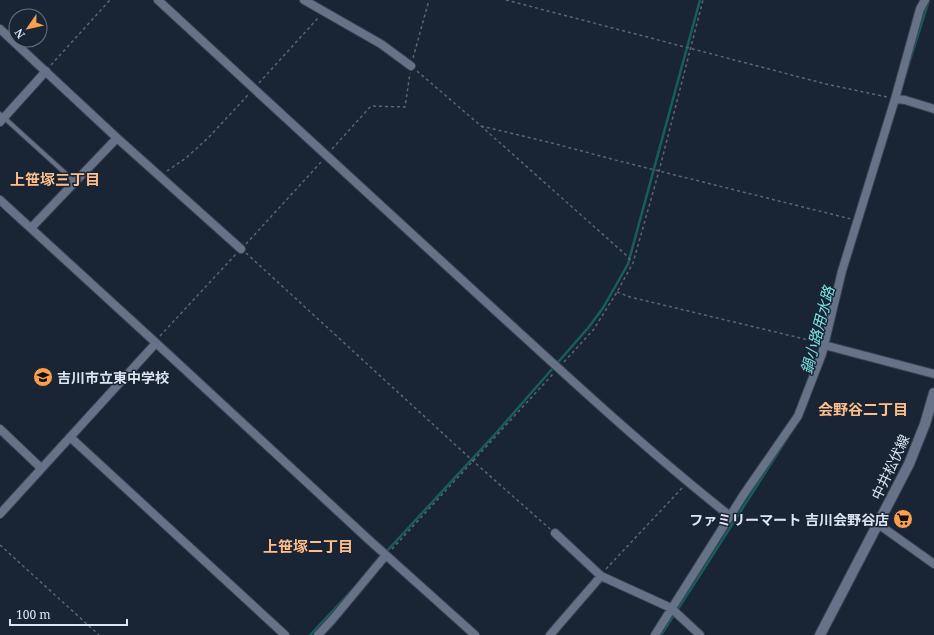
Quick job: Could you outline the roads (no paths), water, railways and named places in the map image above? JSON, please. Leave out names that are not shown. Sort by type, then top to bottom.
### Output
[{"type":"main road","name":"中井松伏線","points":[[820,635],[908,464],[932,409],[934,393]]},
{"type":"street","points":[[158,0],[558,368],[687,482],[730,516]]},
{"type":"street","points":[[304,0],[388,48],[411,66]]},
{"type":"street","points":[[655,635],[730,516],[798,416],[822,354],[842,271],[895,99],[920,10],[925,0]]},
{"type":"street","points":[[0,29],[117,138],[241,249]]},
{"type":"street","points":[[1,118],[46,71]]},
{"type":"street","points":[[895,99],[905,100],[934,109]]},
{"type":"street","points":[[31,228],[117,138]]},
{"type":"street","points":[[0,200],[475,635]]},
{"type":"street","points":[[0,514],[155,342]]},
{"type":"street","points":[[824,345],[934,374]]},
{"type":"street","points":[[0,429],[41,468]]},
{"type":"street","points":[[70,437],[286,635]]},
{"type":"street","points":[[878,524],[934,564]]},
{"type":"street","points":[[555,533],[601,576],[671,608],[700,635]]},
{"type":"street","points":[[318,635],[386,555]]},
{"type":"street","points":[[550,635],[601,576]]},
{"type":"lane","points":[[1,118],[75,182]]},
{"type":"waterway","points":[[386,552],[497,432],[588,328],[603,308],[628,264],[700,0]]},
{"type":"waterway","name":"鍋小路用水路","points":[[905,76],[929,0]]},
{"type":"waterway","name":"鍋小路用水路","points":[[661,635],[788,437]]},
{"type":"waterway","points":[[310,635],[355,587]]},
{"type":"place","name":"吉川市立東中学校","points":[[43,377]]},
{"type":"place","name":"ファミリーマート 吉川会野谷店","points":[[903,519]]},
{"type":"district","name":"上笹塚三丁目","points":[[55,179]]},
{"type":"district","name":"会野谷二丁目","points":[[863,409]]},
{"type":"district","name":"上笹塚二丁目","points":[[308,546]]}]
